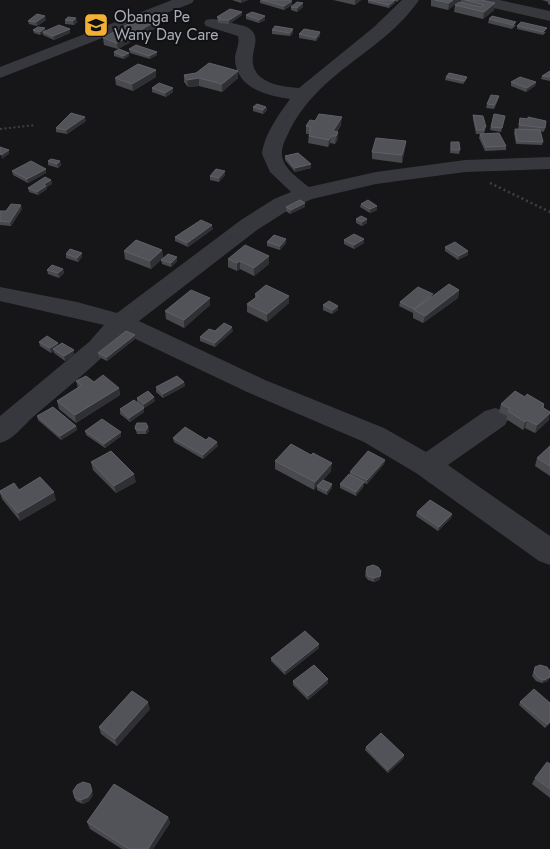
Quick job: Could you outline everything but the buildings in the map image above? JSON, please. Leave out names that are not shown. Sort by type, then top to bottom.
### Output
[{"type":"street","points":[[0,73],[186,0]]},
{"type":"street","points":[[305,194],[279,170],[272,156],[281,128],[302,94],[316,79],[370,40],[411,0]]},
{"type":"street","points":[[478,0],[519,4],[550,16]]},
{"type":"street","points":[[212,23],[240,30],[246,34],[248,45],[244,58],[249,78],[274,91],[302,94]]},
{"type":"street","points":[[0,433],[18,415],[98,348],[120,322],[260,217],[282,204],[305,194],[376,178],[465,166],[550,163]]},
{"type":"street","points":[[0,294],[77,310],[120,322],[256,386],[374,435],[426,465],[550,552]]},
{"type":"street","points":[[426,465],[495,418]]},
{"type":"path","points":[[0,129],[35,125]]},
{"type":"path","points":[[465,166],[495,186],[550,212]]},
{"type":"place","name":"Obanga Pe Wany Day Care","points":[[96,25]]}]
